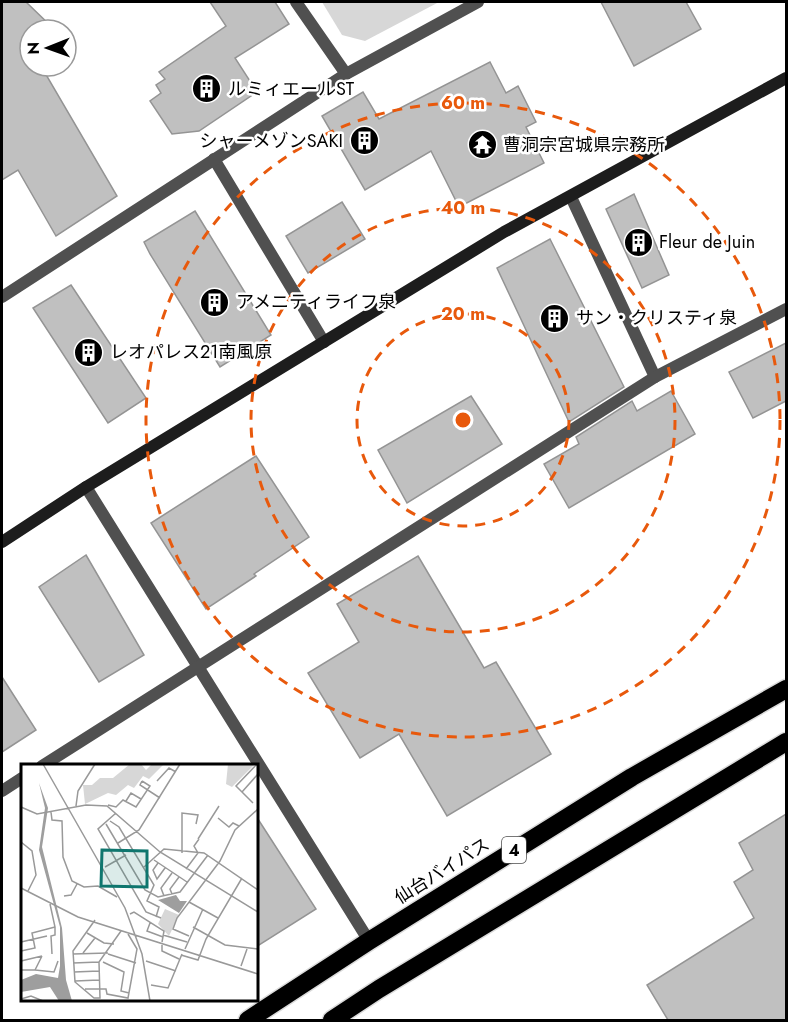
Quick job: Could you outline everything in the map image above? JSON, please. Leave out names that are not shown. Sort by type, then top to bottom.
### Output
[{"type":"highway","name":"仙台バイパス","points":[[248,1020],[369,941],[632,777],[786,689]]},
{"type":"highway","points":[[332,1020],[379,989],[786,742]]},
{"type":"street","points":[[296,2],[346,74]]},
{"type":"street","points":[[2,297],[346,74],[478,2]]},
{"type":"street","points":[[2,542],[86,487],[504,232],[786,78]]},
{"type":"street","points":[[214,159],[324,342]]},
{"type":"street","points":[[571,197],[655,376]]},
{"type":"street","points":[[44,764],[655,376],[786,309]]},
{"type":"street","points":[[86,487],[369,941]]},
{"type":"street","points":[[2,791],[21,779]]},
{"type":"shaded area","points":[[322,2],[439,2],[365,41],[342,35]]},
{"type":"building","points":[[2,2],[26,2],[43,18],[18,18],[18,78],[48,78],[117,196],[56,236],[18,170],[2,180]]},
{"type":"building","name":"ルミィエールST","points":[[210,2],[275,2],[289,24],[235,58],[257,92],[199,131],[172,134],[150,101],[161,93],[156,85],[165,79],[159,72],[226,26]]},
{"type":"building","points":[[601,2],[686,2],[701,29],[634,66]]},
{"type":"building","name":"曹洞宗宮城県宗務所","points":[[490,62],[506,93],[518,86],[536,122],[526,127],[544,163],[459,207],[431,151],[365,190],[322,116],[363,92],[379,119]]},
{"type":"building","name":"Fleur de Juin","points":[[634,194],[669,275],[642,288],[606,209]]},
{"type":"building","points":[[342,202],[365,239],[308,273],[286,236]]},
{"type":"building","name":"アメニティライフ泉","points":[[195,211],[271,335],[220,367],[144,242]]},
{"type":"building","name":"サン・クリスティ泉","points":[[550,239],[624,387],[569,422],[497,268]]},
{"type":"building","name":"レオパレス21南風原","points":[[71,285],[146,398],[108,423],[33,308]]},
{"type":"building","points":[[786,343],[786,401],[753,418],[729,372]]},
{"type":"building","points":[[671,391],[695,434],[569,508],[544,464],[579,444],[576,437],[632,401],[637,411]]},
{"type":"building","points":[[471,396],[502,444],[407,503],[378,450]]},
{"type":"building","points":[[256,456],[309,537],[206,609],[151,523]]},
{"type":"building","points":[[86,555],[144,655],[99,682],[39,587]]},
{"type":"building","points":[[418,556],[484,668],[496,662],[551,754],[447,816],[399,734],[360,758],[308,673],[359,642],[337,604]]},
{"type":"building","points":[[2,677],[36,730],[2,752]]},
{"type":"building","points":[[786,814],[786,1020],[668,1020],[647,985],[754,918],[734,882],[753,870],[739,843]]},
{"type":"building","points":[[258,819],[316,909],[258,946]]},
{"type":"place","name":"ルミィエールST","points":[[207,89]]},
{"type":"place","name":"シャーメゾンSAKI","points":[[364,141]]},
{"type":"place","name":"曹洞宗宮城県宗務所","points":[[482,145]]},
{"type":"place","name":"Fleur de Juin","points":[[638,242]]},
{"type":"place","name":"アメニティライフ泉","points":[[215,302]]},
{"type":"place","name":"サン・クリスティ泉","points":[[555,318]]},
{"type":"place","name":"レオパレス21南風原","points":[[89,352]]}]
